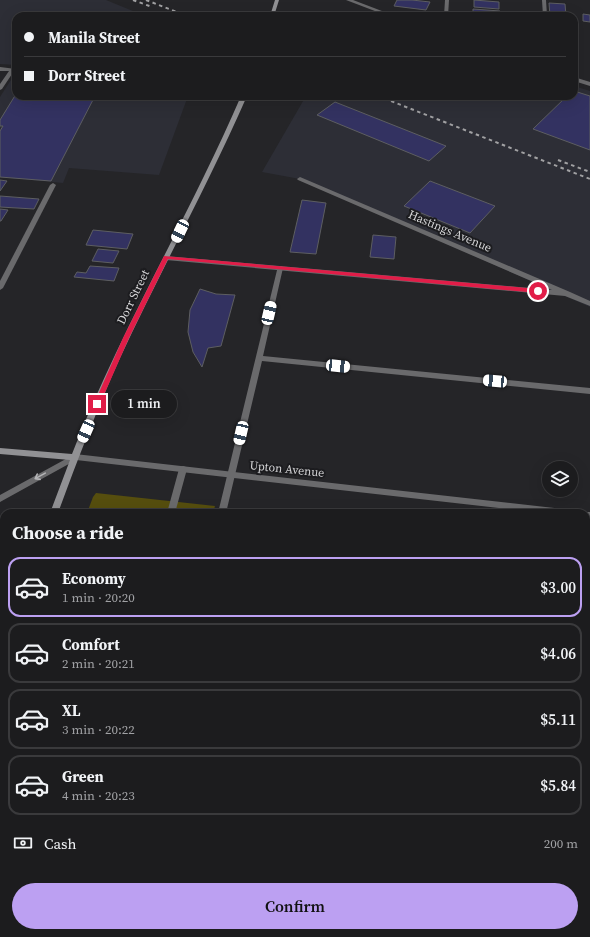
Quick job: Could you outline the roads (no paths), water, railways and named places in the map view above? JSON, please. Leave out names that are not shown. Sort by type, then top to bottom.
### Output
[{"type":"main road","points":[[273,12],[277,0]]},
{"type":"main road","name":"Dorr Street","points":[[55,509],[74,457],[126,338],[219,153],[242,100]]},
{"type":"main road","name":"Upton Avenue","points":[[0,450],[74,457]]},
{"type":"street","points":[[348,0],[382,12]]},
{"type":"street","points":[[446,12],[447,0]]},
{"type":"street","points":[[544,0],[545,12]]},
{"type":"street","points":[[0,69],[12,70]]},
{"type":"street","points":[[0,88],[12,73]]},
{"type":"street","points":[[578,80],[590,84]]},
{"type":"street","name":"Hastings Avenue","points":[[300,179],[590,304]]},
{"type":"street","points":[[0,288],[53,185]]},
{"type":"street","points":[[166,258],[568,294]]},
{"type":"street","points":[[223,509],[280,268]]},
{"type":"street","points":[[259,358],[590,391]]},
{"type":"street","points":[[0,499],[74,457]]},
{"type":"street","name":"Upton Avenue","points":[[74,457],[537,509]]},
{"type":"street","points":[[172,509],[183,469]]},
{"type":"railway","points":[[133,0],[152,7]]},
{"type":"railway","points":[[146,0],[177,12]]},
{"type":"railway","points":[[388,100],[590,179]]},
{"type":"railway","points":[[558,160],[590,172]]}]
